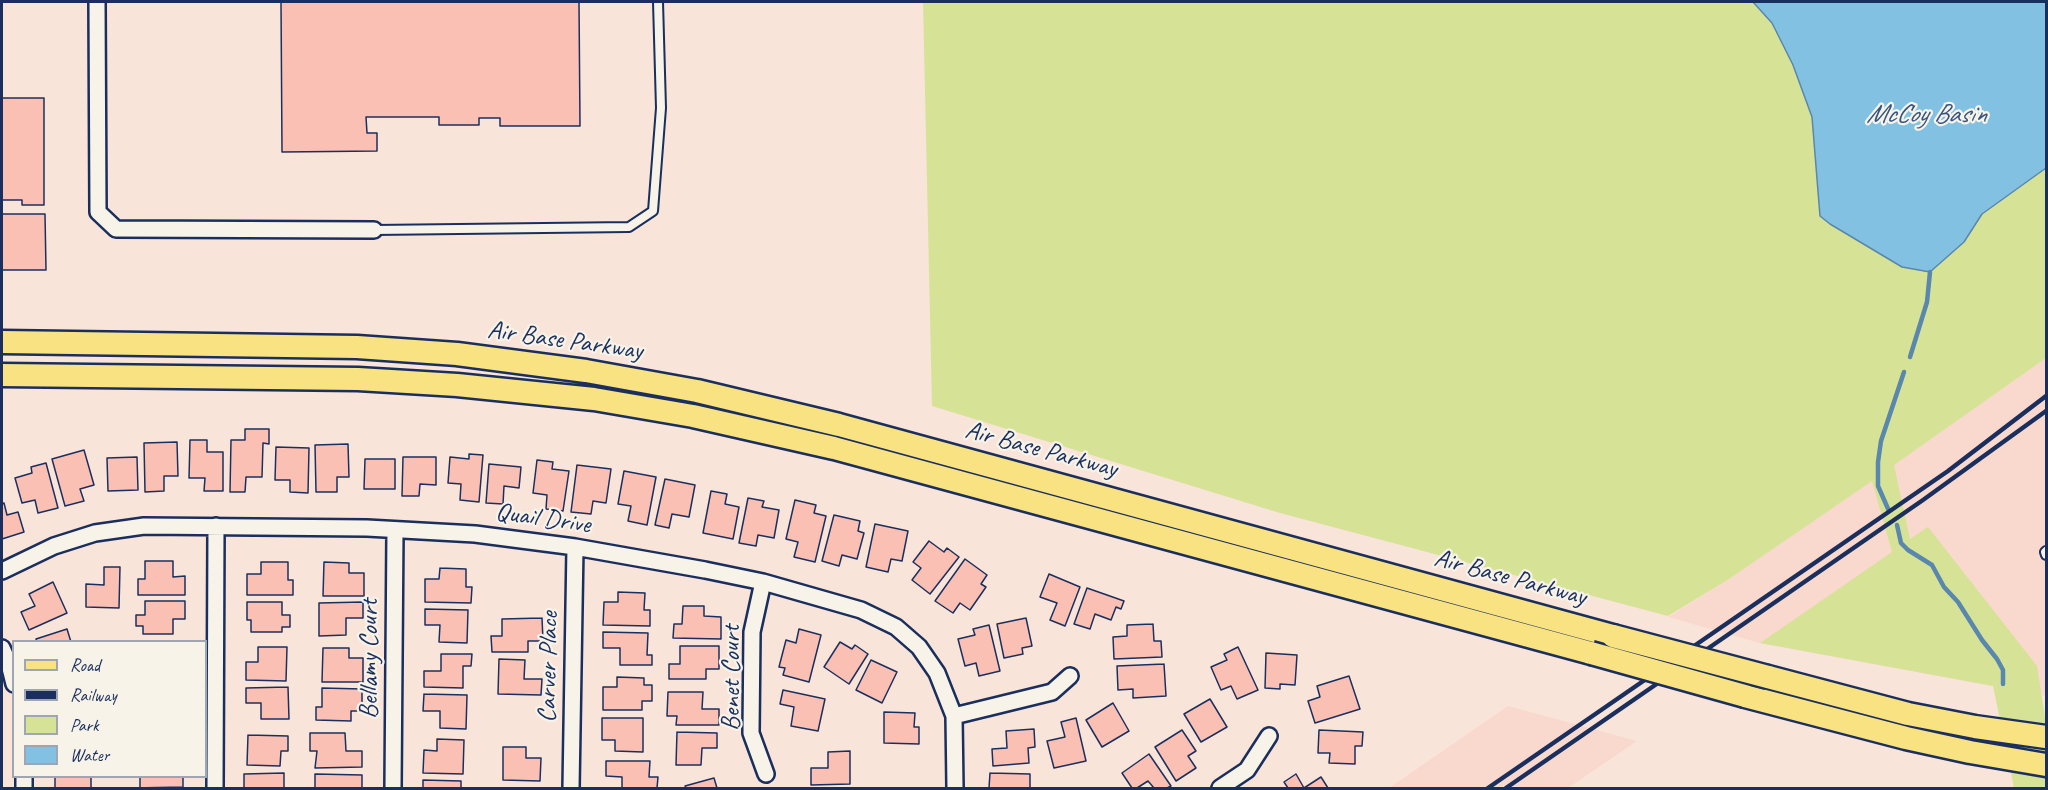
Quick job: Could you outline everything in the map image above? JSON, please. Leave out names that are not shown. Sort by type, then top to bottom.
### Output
[{"type":"main road","name":"Air Base Parkway","points":[[2,342],[357,347],[458,354],[586,370],[697,390],[838,425],[1908,714],[1975,727],[2046,737]]},
{"type":"main road","name":"Air Base Parkway","points":[[2,375],[358,379],[457,385],[594,399],[693,416],[846,451],[1906,738],[2046,765]]},
{"type":"street","points":[[97,2],[98,212],[116,229],[374,230]]},
{"type":"street","name":"Quail Drive","points":[[2,571],[54,546],[95,532],[144,526],[216,526],[475,534],[574,547],[763,582],[861,610],[896,627],[919,647],[937,673],[954,716],[955,789]]},
{"type":"street","points":[[215,789],[216,526]]},
{"type":"street","name":"Bellamy Court","points":[[393,789],[395,530]]},
{"type":"street","name":"Carver Place","points":[[571,789],[574,547]]},
{"type":"street","name":"Benet Court","points":[[763,582],[752,632],[751,733],[766,774]]},
{"type":"street","points":[[2,648],[12,676]]},
{"type":"street","points":[[954,716],[1052,692],[1070,676]]},
{"type":"street","points":[[1220,789],[1247,770],[1269,736]]},
{"type":"lane","points":[[374,230],[629,227],[653,211],[662,108],[658,2]]},
{"type":"shaded area","points":[[2046,358],[2046,696],[1760,643],[1668,617],[1729,579]]},
{"type":"shaded area","points":[[1508,706],[1637,741],[1568,788],[1389,788]]},
{"type":"green space","points":[[923,2],[1753,2],[1772,23],[1793,65],[1812,117],[1830,224],[1902,267],[1964,242],[1982,214],[2046,168],[2046,358],[1894,465],[1910,539],[1928,527],[2037,666],[2046,723],[2046,788],[2014,788],[1993,686],[1760,643],[1892,552],[1872,481],[1729,579],[1668,616],[1280,513],[932,406]]},
{"type":"water","name":"McCoy Basin","points":[[1753,2],[2046,2],[2046,168],[1982,214],[1964,242],[1930,272],[1902,267],[1820,216],[1812,117],[1793,65],[1772,23]]},
{"type":"building","points":[[281,2],[579,2],[580,126],[500,126],[500,118],[479,118],[479,125],[439,125],[439,117],[366,117],[367,133],[377,133],[377,151],[282,152]]},
{"type":"building","points":[[2,98],[44,98],[44,205],[22,205],[22,200],[2,200]]},
{"type":"building","points":[[2,214],[45,214],[46,270],[2,270]]},
{"type":"building","points":[[245,429],[269,429],[269,444],[263,443],[262,477],[246,477],[245,492],[230,492],[231,440],[245,440]]},
{"type":"building","points":[[190,440],[207,440],[207,452],[223,452],[223,491],[204,491],[205,478],[189,478]]},
{"type":"building","points":[[177,442],[178,476],[164,476],[164,491],[145,492],[144,443]]},
{"type":"building","points":[[348,444],[349,477],[337,477],[337,492],[316,492],[315,445]]},
{"type":"building","points":[[276,447],[309,448],[308,493],[290,492],[290,480],[275,480]]},
{"type":"building","points":[[84,450],[94,485],[80,489],[84,501],[65,506],[52,459]]},
{"type":"building","points":[[469,454],[483,455],[479,502],[460,500],[461,484],[448,483],[450,457],[469,459]]},
{"type":"building","points":[[137,457],[138,490],[108,491],[107,458]]},
{"type":"building","points":[[403,457],[436,457],[436,485],[420,484],[419,496],[402,496]]},
{"type":"building","points":[[365,459],[395,459],[395,489],[364,489]]},
{"type":"building","points":[[537,460],[553,462],[552,469],[569,471],[563,511],[546,509],[547,495],[533,493]]},
{"type":"building","points":[[46,463],[58,508],[38,513],[35,500],[22,503],[15,478],[32,473],[31,467]]},
{"type":"building","points":[[489,464],[521,467],[519,488],[504,486],[503,504],[486,503]]},
{"type":"building","points":[[577,465],[611,469],[606,503],[593,501],[591,514],[571,512]]},
{"type":"building","points":[[624,471],[656,477],[647,525],[628,521],[631,506],[618,504]]},
{"type":"building","points":[[665,479],[695,485],[689,517],[672,514],[669,528],[655,525]]},
{"type":"building","points":[[711,491],[727,494],[725,504],[739,507],[733,539],[703,533]]},
{"type":"building","points":[[748,498],[764,501],[762,507],[779,510],[774,538],[758,535],[756,546],[739,543]]},
{"type":"building","points":[[795,500],[816,505],[814,513],[826,516],[815,562],[794,557],[798,542],[786,539]]},
{"type":"building","points":[[4,503],[7,515],[18,512],[24,532],[2,539],[2,504]]},
{"type":"building","points":[[834,515],[860,521],[858,531],[864,533],[857,559],[842,555],[839,566],[822,561]]},
{"type":"building","points":[[875,524],[908,531],[902,561],[891,559],[888,572],[866,567]]},
{"type":"building","points":[[929,541],[944,552],[947,548],[959,557],[930,594],[912,580],[921,568],[913,562]]},
{"type":"building","points":[[965,559],[987,575],[981,584],[986,587],[970,610],[960,603],[953,613],[935,601]]},
{"type":"building","points":[[145,561],[173,561],[173,577],[185,576],[185,595],[138,595],[138,579],[145,579]]},
{"type":"building","points":[[261,562],[288,562],[288,580],[293,580],[293,595],[247,595],[247,574],[261,574]]},
{"type":"building","points":[[324,562],[349,563],[349,573],[364,573],[364,596],[323,596]]},
{"type":"building","points":[[104,567],[120,567],[119,608],[86,607],[86,584],[104,585]]},
{"type":"building","points":[[440,568],[466,569],[466,587],[472,587],[471,603],[425,602],[425,579],[439,579]]},
{"type":"building","points":[[1049,574],[1080,587],[1065,626],[1050,620],[1057,603],[1040,597]]},
{"type":"building","points":[[53,582],[67,613],[29,630],[21,612],[35,606],[29,594]]},
{"type":"building","points":[[1087,588],[1124,601],[1121,609],[1116,607],[1111,620],[1095,614],[1090,629],[1074,624]]},
{"type":"building","points":[[618,592],[645,593],[644,610],[650,610],[650,626],[603,625],[604,602],[618,602]]},
{"type":"building","points":[[145,601],[185,601],[185,619],[173,619],[173,634],[143,634],[143,626],[136,626],[136,615],[145,615]]},
{"type":"building","points":[[247,602],[282,602],[282,615],[290,615],[290,627],[282,627],[282,632],[251,632],[251,620],[247,620]]},
{"type":"building","points":[[363,602],[363,618],[346,618],[346,635],[319,636],[319,603]]},
{"type":"building","points":[[683,606],[704,606],[704,616],[721,617],[721,639],[673,638],[674,624],[682,624]]},
{"type":"building","points":[[425,609],[468,610],[467,643],[439,642],[440,625],[425,625]]},
{"type":"building","points":[[542,618],[543,641],[528,641],[528,652],[492,652],[491,636],[502,636],[502,619]]},
{"type":"building","points":[[1026,618],[1032,646],[1022,648],[1023,654],[1004,658],[997,624]]},
{"type":"building","points":[[1153,624],[1154,641],[1161,641],[1162,657],[1114,659],[1113,637],[1127,636],[1127,625]]},
{"type":"building","points":[[989,625],[1000,671],[979,676],[976,663],[965,666],[958,639],[975,635],[973,629]]},
{"type":"building","points":[[67,629],[70,640],[36,640]]},
{"type":"building","points":[[799,629],[821,635],[809,682],[783,675],[785,668],[779,667],[786,640],[796,643]]},
{"type":"building","points":[[603,632],[648,633],[647,655],[652,655],[652,665],[620,665],[620,648],[603,648]]},
{"type":"building","points":[[840,642],[852,649],[855,645],[868,654],[849,684],[824,667]]},
{"type":"building","points":[[680,646],[719,646],[719,669],[706,669],[706,679],[669,679],[669,664],[680,664]]},
{"type":"building","points":[[258,647],[287,647],[286,681],[246,680],[246,662],[258,662]]},
{"type":"building","points":[[1238,647],[1258,690],[1237,699],[1231,686],[1221,690],[1211,667],[1227,660],[1224,654]]},
{"type":"building","points":[[323,648],[349,648],[349,658],[363,658],[363,682],[322,682]]},
{"type":"building","points":[[1266,653],[1297,655],[1295,685],[1280,684],[1280,689],[1265,688]]},
{"type":"building","points":[[441,654],[472,654],[471,666],[463,666],[463,688],[424,687],[424,671],[441,671]]},
{"type":"building","points":[[499,659],[525,660],[524,679],[542,679],[541,695],[498,694]]},
{"type":"building","points":[[871,660],[897,672],[882,703],[856,690]]},
{"type":"building","points":[[1164,664],[1166,696],[1133,698],[1133,689],[1118,690],[1117,666]]},
{"type":"building","points":[[1349,676],[1360,709],[1315,723],[1308,701],[1320,697],[1317,686]]},
{"type":"building","points":[[617,677],[644,678],[644,685],[652,685],[652,701],[642,701],[642,710],[603,710],[603,687],[617,687]]},
{"type":"building","points":[[288,687],[289,719],[261,719],[261,703],[246,703],[246,688]]},
{"type":"building","points":[[322,688],[362,689],[362,711],[351,711],[351,721],[316,720],[316,707],[322,707]]},
{"type":"building","points":[[783,690],[825,699],[818,731],[791,726],[794,707],[780,704]]},
{"type":"building","points":[[668,692],[703,692],[702,709],[719,709],[719,725],[676,725],[677,716],[667,716]]},
{"type":"building","points":[[424,694],[467,695],[466,729],[440,728],[440,711],[423,711]]},
{"type":"building","points":[[1210,699],[1227,727],[1201,742],[1184,714]]},
{"type":"building","points":[[1113,703],[1129,731],[1102,747],[1086,720]]},
{"type":"building","points":[[884,712],[915,713],[914,727],[919,727],[919,744],[884,743]]},
{"type":"building","points":[[602,718],[643,718],[643,752],[615,751],[615,740],[602,740]]},
{"type":"building","points":[[1076,718],[1086,761],[1054,768],[1047,741],[1065,737],[1061,722]]},
{"type":"building","points":[[1034,729],[1035,747],[1028,748],[1029,763],[993,766],[992,749],[1007,748],[1006,731]]},
{"type":"building","points":[[1182,730],[1196,751],[1188,756],[1196,768],[1176,781],[1155,747]]},
{"type":"building","points":[[1319,730],[1363,732],[1362,746],[1355,746],[1355,764],[1329,763],[1330,753],[1318,753]]},
{"type":"building","points":[[677,732],[717,733],[717,748],[702,748],[701,765],[676,765]]},
{"type":"building","points":[[310,733],[345,733],[346,751],[362,751],[362,767],[315,768],[317,751],[310,751]]},
{"type":"building","points":[[248,735],[288,736],[288,751],[281,751],[280,766],[247,765]]},
{"type":"building","points":[[437,739],[464,740],[463,774],[423,773],[424,750],[437,751]]},
{"type":"building","points":[[503,747],[526,747],[526,758],[541,758],[540,781],[503,780]]},
{"type":"building","points":[[850,751],[850,784],[811,785],[811,768],[828,768],[828,752]]},
{"type":"building","points":[[1149,754],[1171,786],[1154,788],[1148,781],[1137,788],[1132,788],[1122,773]]},
{"type":"building","points":[[606,761],[650,761],[649,777],[658,777],[657,788],[622,788],[622,777],[606,776]]},
{"type":"building","points":[[284,773],[284,788],[244,788],[244,774]]},
{"type":"building","points":[[990,773],[1030,774],[1030,788],[989,788]]},
{"type":"building","points":[[315,774],[362,775],[362,788],[315,788]]},
{"type":"building","points":[[1296,774],[1304,788],[1288,788],[1284,782]]},
{"type":"building","points":[[1321,777],[1328,788],[1304,788]]},
{"type":"building","points":[[55,778],[91,778],[91,788],[55,788]]},
{"type":"building","points":[[140,778],[183,778],[183,787],[140,788]]},
{"type":"building","points":[[714,778],[717,788],[686,788],[685,786]]},
{"type":"building","points":[[423,780],[461,781],[461,788],[423,788]]},
{"type":"waterway","points":[[1910,357],[1927,302],[1930,272]]},
{"type":"waterway","points":[[1889,511],[1878,486],[1878,462],[1881,441],[1904,372]]},
{"type":"waterway","points":[[1897,525],[1901,543],[1932,565],[1944,587],[1958,602],[1997,659],[2003,670],[2003,684]]},
{"type":"railway","points":[[1488,788],[1948,471],[2046,396]]},
{"type":"railway","points":[[1506,788],[1923,500],[2046,411]]}]
